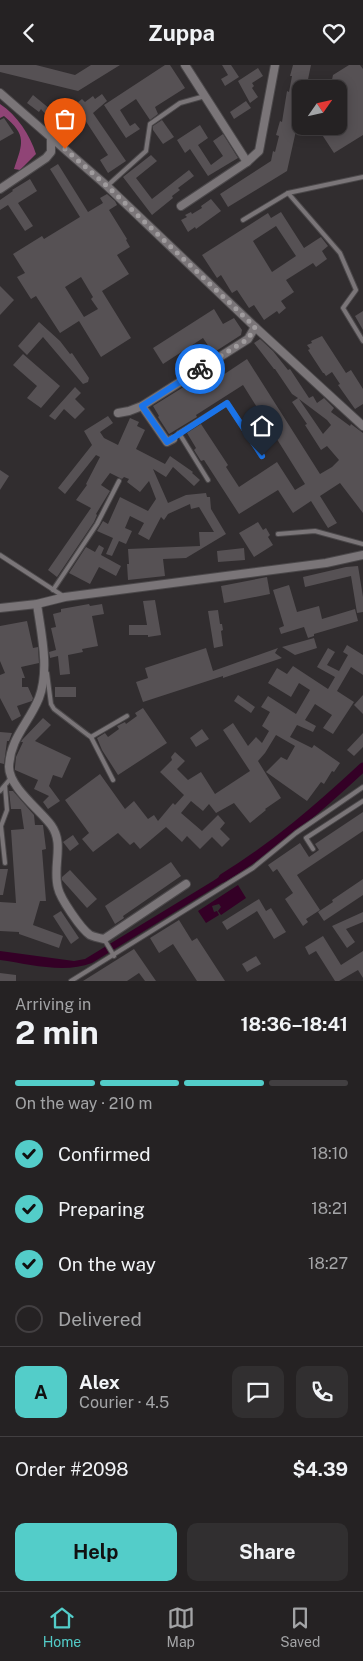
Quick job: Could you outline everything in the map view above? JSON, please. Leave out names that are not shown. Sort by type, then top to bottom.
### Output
[{"type":"street","points":[[186,65],[247,163]]},
{"type":"street","points":[[181,205],[247,163],[259,151],[275,65]]},
{"type":"street","points":[[0,93],[107,186],[255,327],[363,426]]},
{"type":"street","points":[[0,189],[46,158],[51,151],[51,137]]},
{"type":"street","points":[[118,413],[142,406],[248,339],[255,327]]},
{"type":"street","points":[[142,406],[167,442],[176,436]]},
{"type":"street","points":[[0,608],[65,597],[326,563],[363,555]]},
{"type":"street","points":[[37,603],[44,661],[42,686],[39,698],[15,739],[9,770],[29,802],[50,824],[58,836],[56,875],[58,889],[69,908],[89,934],[105,941],[186,884]]},
{"type":"lane","points":[[107,186],[146,151],[150,124],[180,103],[205,96]]},
{"type":"lane","points":[[243,219],[288,193],[363,177]]},
{"type":"lane","points":[[288,193],[340,253],[356,289],[343,308],[363,341]]},
{"type":"lane","points":[[208,480],[176,436],[227,403],[262,456]]},
{"type":"lane","points":[[54,590],[97,524],[119,481]]},
{"type":"lane","points":[[278,534],[315,531],[363,544]]},
{"type":"lane","points":[[0,555],[65,597]]},
{"type":"lane","points":[[44,661],[51,705],[91,737],[113,780]]},
{"type":"lane","points":[[91,737],[127,716]]},
{"type":"lane","points":[[0,791],[12,776]]},
{"type":"lane","points":[[5,786],[7,809],[1,826],[5,863]]},
{"type":"lane","points":[[71,981],[253,868],[296,833],[363,787]]},
{"type":"lane","points":[[313,849],[306,838],[363,801]]},
{"type":"lane","points":[[105,941],[113,954]]},
{"type":"shaded area","points":[[0,104],[22,126],[36,154],[20,170],[14,169],[21,146],[20,134],[4,116],[0,118]]},
{"type":"shaded area","points":[[231,869],[235,875],[92,963],[70,968],[58,968],[0,960],[0,951],[74,961],[85,959]]},
{"type":"shaded area","points":[[238,885],[246,898],[221,915],[218,911],[221,907],[219,904],[212,906],[214,912],[217,911],[219,915],[206,923],[198,911]]},
{"type":"building","points":[[0,65],[36,65],[75,75],[91,65],[120,65],[78,91],[0,72]]},
{"type":"building","points":[[165,65],[170,65],[185,88],[155,107],[158,114],[150,120],[136,99],[120,110],[130,126],[135,123],[140,129],[126,138],[104,105]]},
{"type":"building","points":[[222,65],[231,65],[239,77],[225,86],[221,79],[228,75]]},
{"type":"building","points":[[293,65],[311,65],[308,80],[292,80],[292,135],[295,135],[287,171],[228,207],[220,194],[271,161],[279,136],[276,135],[280,121],[282,122],[287,91],[289,92],[292,76],[290,76]]},
{"type":"building","points":[[349,65],[360,65],[363,69],[363,135],[334,153],[322,135],[348,135],[348,80],[332,80],[333,75]]},
{"type":"building","points":[[258,68],[263,76],[252,83],[254,86],[252,88],[258,97],[250,103],[238,81]]},
{"type":"building","points":[[102,94],[107,101],[93,113],[126,161],[108,173],[100,160],[108,155],[85,120],[65,137],[41,109],[39,112],[27,103],[33,95],[50,109],[57,103],[65,113],[82,99],[85,102],[93,96],[95,99]]},
{"type":"building","points":[[246,101],[251,108],[234,119],[230,112]]},
{"type":"building","points":[[4,118],[14,133],[0,141],[0,120]]},
{"type":"building","points":[[162,120],[174,137],[163,144],[153,130],[153,126]]},
{"type":"building","points":[[200,125],[208,138],[198,145],[211,165],[223,156],[213,141],[223,134],[238,158],[208,176],[190,149],[185,153],[177,140]]},
{"type":"building","points":[[151,155],[157,161],[136,178],[152,199],[189,170],[194,176],[178,188],[180,190],[172,196],[173,198],[152,215],[123,177]]},
{"type":"building","points":[[58,164],[88,212],[103,203],[100,198],[107,194],[115,201],[117,205],[109,210],[130,247],[117,255],[129,274],[102,291],[131,338],[101,357],[79,321],[60,333],[36,296],[31,299],[17,277],[25,273],[13,254],[42,236],[44,239],[80,217],[50,169]],"holes":[[[81,277],[93,297],[91,299],[98,309],[84,317],[65,287]]]},
{"type":"building","points":[[30,179],[37,191],[18,203],[33,226],[25,231],[8,205],[0,210],[0,200]]},
{"type":"building","points":[[211,199],[221,211],[196,229],[195,227],[188,232],[181,220],[187,217],[185,215],[191,212],[192,214],[202,208],[201,206]]},
{"type":"building","points":[[281,212],[304,248],[321,237],[328,246],[322,251],[327,259],[316,267],[313,263],[286,280],[294,292],[281,301],[286,308],[279,314],[277,311],[264,320],[254,305],[249,308],[237,290],[232,293],[221,275],[217,278],[202,255],[268,213],[271,218]],"holes":[[[276,226],[296,256],[272,272],[253,241]]]},
{"type":"building","points":[[0,286],[14,300],[0,315]]},
{"type":"building","points":[[214,309],[223,324],[234,318],[242,330],[241,335],[213,353],[203,338],[163,364],[153,348]]},
{"type":"building","points":[[363,311],[363,330],[355,316]]},
{"type":"building","points":[[39,322],[60,341],[70,354],[72,353],[89,378],[88,382],[83,384],[43,337],[27,355],[18,346]]},
{"type":"building","points":[[322,336],[346,373],[351,370],[363,389],[363,404],[355,409],[338,385],[340,384],[332,372],[326,376],[308,350],[310,349],[307,345],[312,343],[311,341]]},
{"type":"building","points":[[260,339],[273,351],[288,370],[290,369],[309,398],[313,396],[317,403],[324,398],[334,408],[331,412],[363,433],[363,513],[340,483],[320,496],[337,523],[328,528],[311,501],[293,513],[278,490],[239,514],[204,460],[201,461],[194,450],[196,448],[187,433],[201,424],[228,465],[226,467],[239,487],[277,462],[295,490],[305,484],[243,385],[169,434],[158,417],[153,406],[190,383],[196,393],[247,359],[320,474],[332,467],[339,460],[327,446],[321,450],[292,402],[298,398],[292,394],[254,343]],"holes":[[[299,399],[331,425],[323,434]]]},
{"type":"building","points":[[23,354],[60,386],[41,408],[27,398],[37,386],[13,365]]},
{"type":"building","points":[[75,387],[81,393],[75,399],[85,409],[75,419],[64,409],[55,420],[49,416]]},
{"type":"building","points":[[108,416],[113,423],[100,432],[104,438],[118,445],[130,418],[139,422],[137,426],[145,430],[136,449],[165,464],[170,456],[193,472],[200,480],[194,486],[173,467],[166,477],[153,469],[168,503],[186,495],[206,493],[207,497],[210,497],[211,509],[226,534],[186,558],[163,559],[165,576],[128,580],[128,549],[200,546],[199,532],[214,532],[199,507],[191,509],[190,504],[168,514],[164,520],[161,517],[149,540],[138,534],[144,523],[130,516],[125,528],[132,531],[126,544],[119,541],[112,556],[106,554],[113,538],[97,531],[103,521],[108,524],[120,497],[148,511],[156,499],[149,481],[140,492],[127,482],[129,479],[124,477],[122,479],[110,473],[101,485],[110,491],[96,514],[94,522],[57,577],[48,570],[91,508],[76,500],[87,485],[100,457],[96,455],[65,494],[58,488],[92,445],[84,431]]},
{"type":"building","points":[[0,470],[9,476],[0,490]]},
{"type":"building","points":[[258,522],[263,530],[266,528],[270,535],[268,537],[273,545],[254,557],[239,533]]},
{"type":"building","points":[[99,545],[104,548],[101,555],[121,566],[116,576],[99,567],[90,584],[69,573],[86,547],[95,552]]},
{"type":"building","points":[[244,548],[245,560],[218,562],[217,551]]},
{"type":"building","points":[[358,566],[363,597],[363,612],[357,613],[351,576],[305,587],[303,577]]},
{"type":"building","points":[[267,577],[270,594],[224,603],[221,586]]},
{"type":"building","points":[[289,585],[297,612],[319,606],[322,619],[355,609],[358,621],[314,634],[314,636],[308,638],[304,627],[281,634],[279,628],[284,626],[273,590]]},
{"type":"building","points":[[155,600],[161,635],[148,637],[148,635],[129,635],[129,625],[147,625],[143,601]]},
{"type":"building","points":[[89,604],[90,606],[102,604],[104,614],[92,616],[98,646],[82,649],[83,652],[68,655],[70,674],[60,675],[58,656],[50,658],[49,652],[56,650],[51,628],[56,627],[53,614],[61,612],[61,609]]},
{"type":"building","points":[[218,610],[223,630],[221,631],[223,646],[214,648],[208,611]]},
{"type":"building","points":[[27,621],[33,648],[38,647],[39,663],[21,667],[25,678],[22,678],[22,687],[28,687],[33,698],[32,701],[17,706],[21,716],[12,721],[0,698],[0,675],[5,673],[0,661],[0,626]]},
{"type":"building","points":[[314,638],[317,648],[295,655],[282,647]]},
{"type":"building","points":[[347,645],[363,655],[363,675],[351,667],[337,691],[354,702],[333,734],[323,728],[332,715],[315,704],[305,720],[316,726],[313,732],[297,725],[290,737],[312,748],[314,745],[340,763],[334,772],[332,771],[324,784],[321,782],[307,801],[266,772],[281,757],[287,760],[295,746],[276,735],[258,761],[281,798],[250,823],[234,803],[216,813],[209,804],[203,811],[191,801],[181,813],[202,831],[218,815],[225,823],[220,829],[230,839],[222,847],[212,837],[200,849],[187,836],[182,842],[166,827],[140,849],[134,842],[130,845],[118,833],[93,852],[82,839],[89,833],[65,800],[100,774],[125,809],[134,801],[148,819],[154,815],[158,821],[173,803],[175,805],[184,795],[160,772],[172,760],[171,757],[175,752],[185,761],[177,769],[188,780],[201,772],[215,794],[250,771],[223,730],[233,723],[248,746],[256,737],[262,743],[269,731],[262,726],[270,712],[261,707],[268,696],[296,714],[310,690],[299,683],[291,697],[268,683],[277,668],[287,674],[293,666],[328,689],[335,677],[317,667],[328,648],[335,652],[327,665],[339,671],[348,655],[343,652]]},
{"type":"building","points":[[206,648],[213,671],[278,648],[275,653],[282,658],[143,702],[136,682],[148,678],[145,668]]},
{"type":"building","points":[[55,687],[76,687],[76,697],[55,697]]},
{"type":"building","points":[[238,695],[255,707],[251,713],[234,701]]},
{"type":"building","points":[[363,695],[363,714],[354,705]]},
{"type":"building","points":[[143,708],[167,743],[118,775],[102,750],[97,738],[105,733],[108,737],[119,729],[117,726],[125,722],[126,724],[137,716],[135,713]]},
{"type":"building","points":[[43,718],[51,725],[35,741],[71,758],[62,778],[53,775],[49,786],[60,801],[48,809],[43,802],[49,796],[34,789],[38,780],[15,770],[16,757],[23,742],[21,742],[22,740]]},
{"type":"building","points":[[202,729],[209,739],[196,747],[190,738]]},
{"type":"building","points":[[0,732],[12,733],[9,741],[7,741],[4,764],[0,763]]},
{"type":"building","points":[[363,733],[363,747],[354,756],[347,750]]},
{"type":"building","points":[[9,791],[13,791],[34,815],[35,825],[43,825],[46,849],[42,850],[46,901],[40,901],[33,925],[63,936],[59,948],[19,934],[19,932],[0,931],[0,902],[16,903],[11,830],[24,829],[21,809],[11,809]]},
{"type":"building","points":[[363,812],[363,831],[297,875],[320,910],[306,919],[308,922],[303,926],[285,899],[293,893],[277,869],[273,872],[268,865],[300,843],[309,857],[319,850],[315,844]]},
{"type":"building","points":[[73,835],[79,844],[70,851],[63,842]]},
{"type":"building","points":[[171,862],[181,876],[123,916],[124,918],[115,924],[105,906]]},
{"type":"building","points":[[0,869],[8,869],[3,895],[0,895]]},
{"type":"building","points":[[70,870],[97,899],[87,908],[62,880],[62,877]]},
{"type":"building","points":[[363,879],[363,895],[324,921],[318,912]]},
{"type":"building","points":[[259,899],[266,911],[271,908],[286,932],[274,939],[257,911],[227,930],[222,922]]},
{"type":"building","points":[[61,911],[79,938],[71,944],[53,916]]},
{"type":"building","points":[[363,912],[363,922],[346,929],[355,942],[347,948],[332,926]]},
{"type":"building","points":[[179,920],[192,941],[197,938],[225,981],[197,981],[173,944],[159,953],[150,938]]},
{"type":"building","points":[[323,936],[341,965],[363,951],[363,978],[358,970],[339,981],[335,981],[316,951],[309,955],[305,947]]},
{"type":"building","points":[[134,949],[156,981],[145,981],[139,973],[127,981],[83,981]]},
{"type":"building","points":[[256,956],[261,964],[247,972],[242,964]]},
{"type":"building","points":[[0,973],[16,975],[16,981],[0,981]]},
{"type":"waterway","points":[[223,878],[296,826],[363,767]]},
{"type":"way so far","points":[[65,149],[107,186],[255,327],[248,339],[200,369]]},
{"type":"route","points":[[200,369],[142,406],[167,442],[227,403],[262,456]]}]
